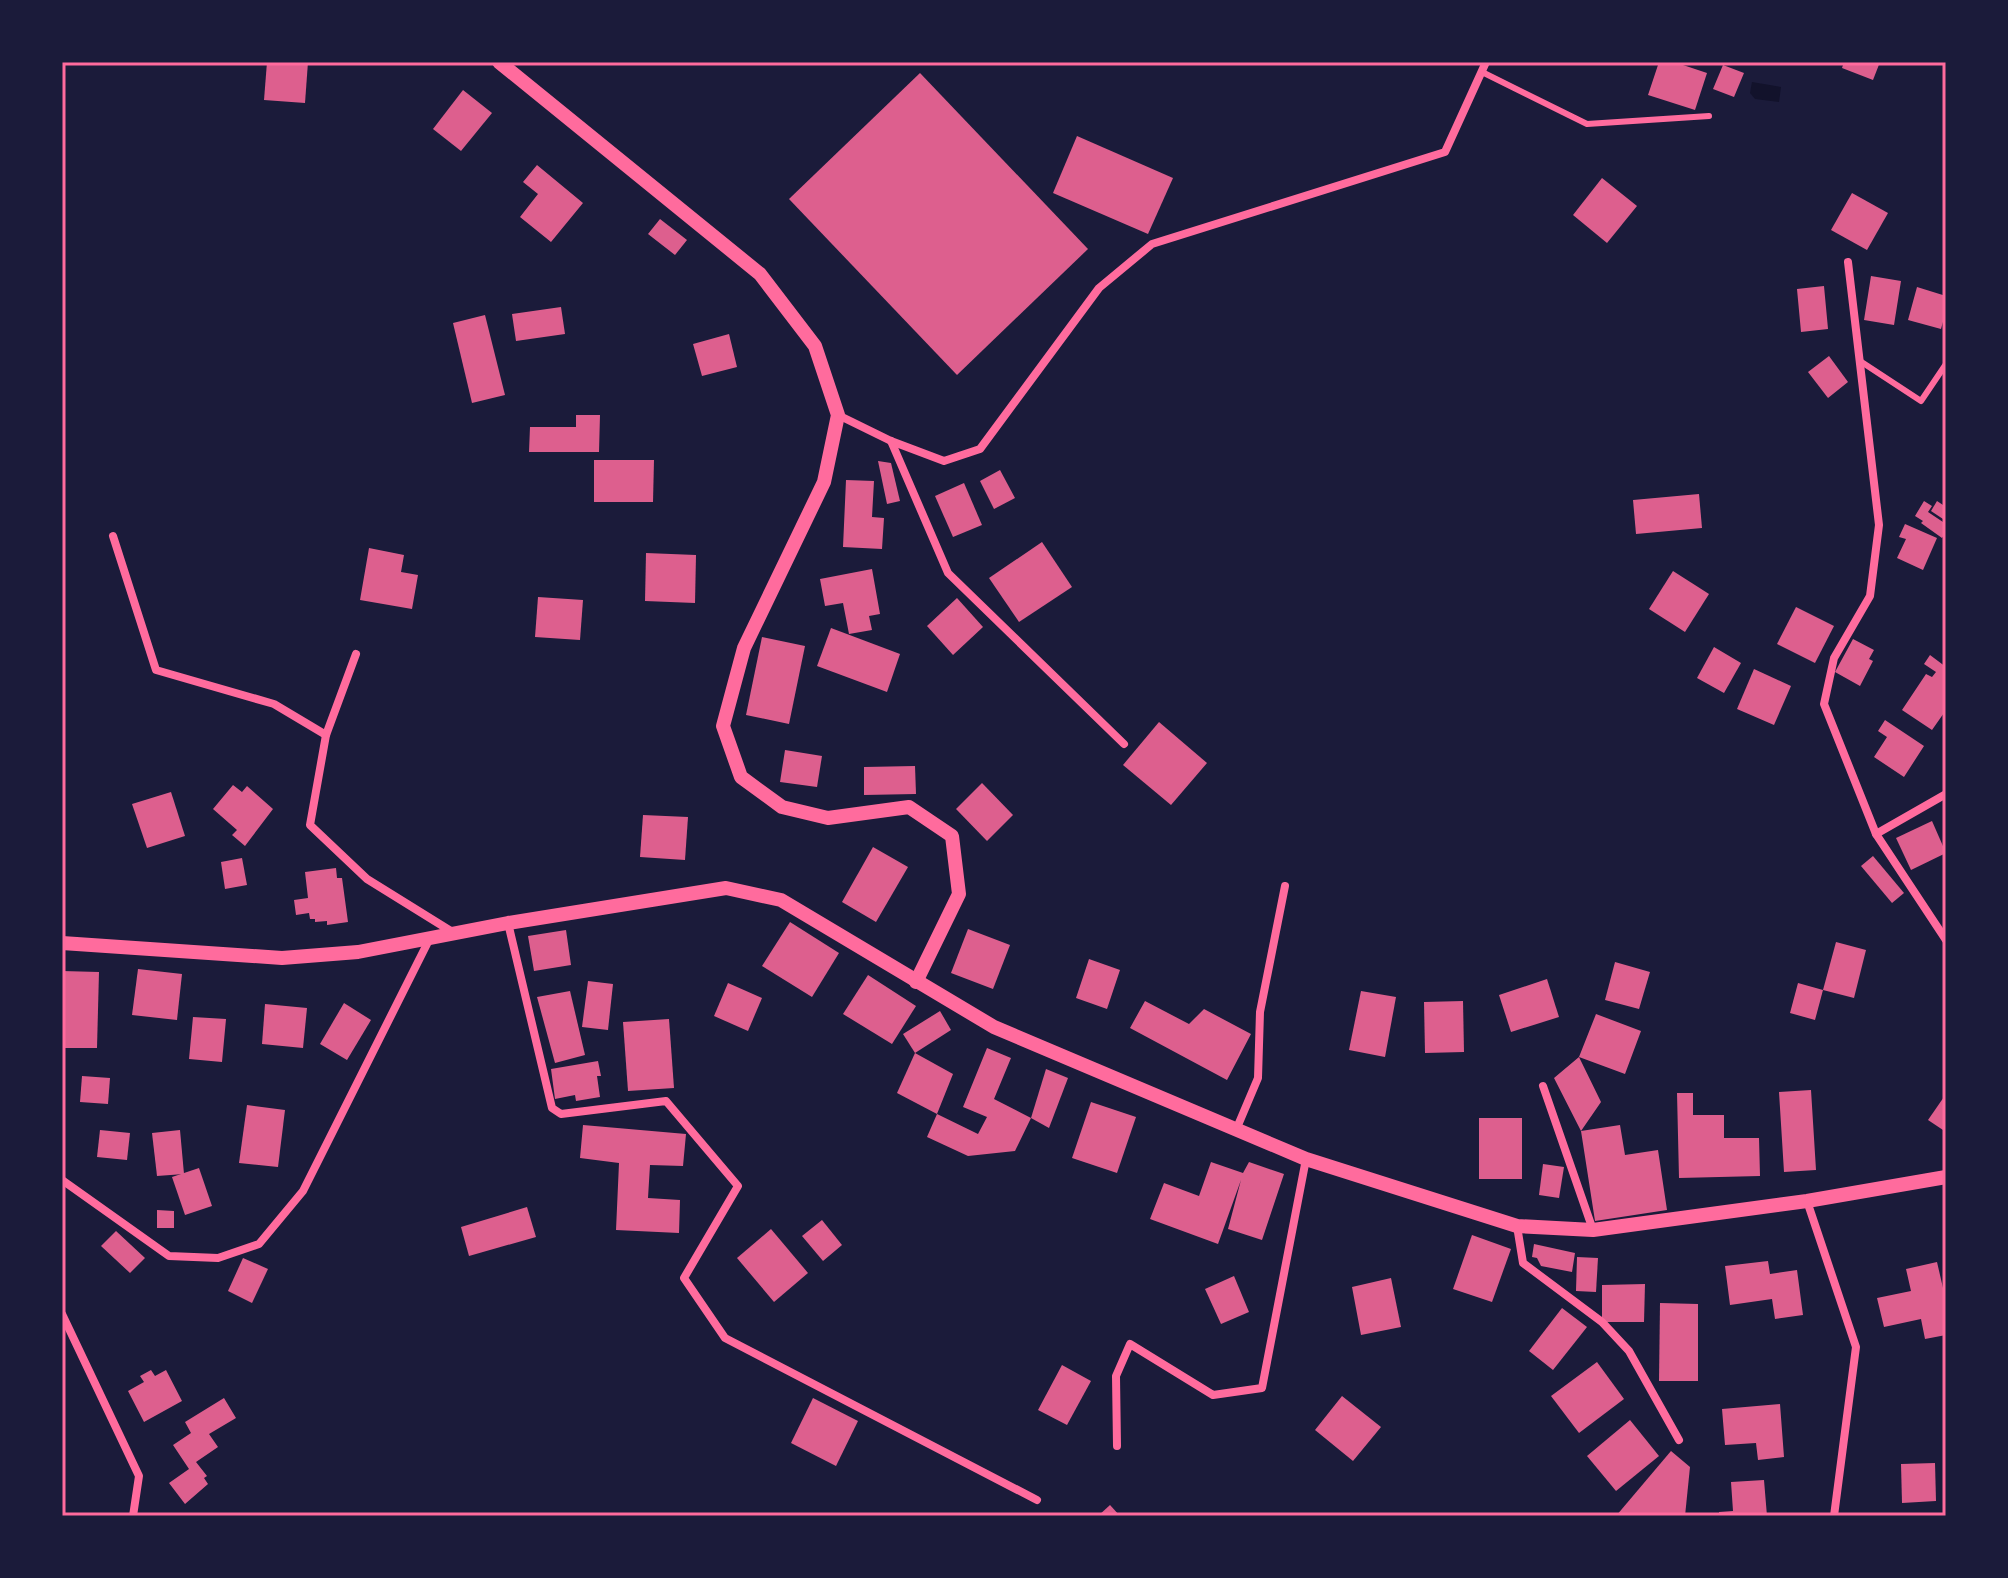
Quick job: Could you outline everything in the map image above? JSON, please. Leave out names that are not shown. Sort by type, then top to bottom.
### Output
[{"type":"street","points":[[499,62],[760,274],[815,346],[838,415],[824,482],[744,648],[723,726],[741,777],[782,807],[828,818],[909,807],[952,836],[959,894],[916,982]]},
{"type":"street","points":[[838,415],[891,441],[944,461],[980,449],[1099,288],[1152,244],[1445,152],[1486,62]]},
{"type":"street","points":[[1848,262],[1879,525],[1870,596],[1834,658],[1824,704],[1876,834],[1946,940]]},
{"type":"street","points":[[891,441],[948,573],[1124,744]]},
{"type":"street","points":[[113,536],[156,670],[274,704],[326,735]]},
{"type":"street","points":[[356,654],[326,735],[310,825],[367,879],[454,933]]},
{"type":"street","points":[[1876,834],[1946,794]]},
{"type":"street","points":[[1236,1130],[1258,1078],[1260,1012],[1285,886]]},
{"type":"street","points":[[62,943],[282,958],[358,952],[508,923],[726,888],[781,900],[994,1027],[1306,1159],[1517,1226],[1593,1230],[1807,1201],[1946,1177]]},
{"type":"street","points":[[508,923],[552,1108],[561,1114],[666,1101],[738,1186],[684,1278],[725,1338],[1037,1500]]},
{"type":"street","points":[[62,1193],[64,1181],[169,1256],[218,1258],[259,1244],[303,1191],[430,938]]},
{"type":"street","points":[[1543,1086],[1593,1230]]},
{"type":"street","points":[[1117,1446],[1116,1376],[1130,1344],[1213,1395],[1262,1388],[1306,1159]]},
{"type":"street","points":[[1807,1201],[1856,1347],[1834,1516]]},
{"type":"street","points":[[1517,1226],[1523,1263],[1602,1322],[1629,1351],[1679,1440]]},
{"type":"street","points":[[62,1314],[139,1476],[133,1516]]},
{"type":"lane","points":[[1482,72],[1587,124],[1709,116]]},
{"type":"lane","points":[[1860,361],[1921,401],[1946,364]]},
{"type":"shaded area","points":[[1752,82],[1781,87],[1779,102],[1755,99],[1750,93]]},
{"type":"building","points":[[267,62],[308,62],[305,103],[264,100]]},
{"type":"building","points":[[1659,62],[1674,62],[1707,73],[1695,110],[1648,95]]},
{"type":"building","points":[[1844,62],[1880,62],[1873,80],[1842,68]]},
{"type":"building","points":[[1723,65],[1744,73],[1734,97],[1713,89]]},
{"type":"building","points":[[920,73],[1088,249],[957,375],[789,199]]},
{"type":"building","points":[[463,90],[492,113],[461,151],[433,129]]},
{"type":"building","points":[[1077,136],[1173,178],[1148,234],[1053,193]]},
{"type":"building","points":[[537,165],[583,203],[551,242],[520,217],[538,194],[523,182]]},
{"type":"building","points":[[1602,178],[1637,206],[1607,243],[1573,215]]},
{"type":"building","points":[[1852,193],[1888,213],[1867,250],[1831,230]]},
{"type":"building","points":[[660,219],[687,240],[675,255],[648,234]]},
{"type":"building","points":[[1871,276],[1901,281],[1894,325],[1864,320]]},
{"type":"building","points":[[1824,286],[1828,329],[1801,332],[1797,289]]},
{"type":"building","points":[[1917,287],[1946,296],[1941,329],[1908,320]]},
{"type":"building","points":[[561,307],[565,334],[516,341],[512,314]]},
{"type":"building","points":[[485,315],[505,395],[472,403],[453,323]]},
{"type":"building","points":[[729,334],[737,367],[702,376],[693,344]]},
{"type":"building","points":[[1829,356],[1848,382],[1828,398],[1808,372]]},
{"type":"building","points":[[576,415],[600,415],[599,452],[529,452],[530,427],[576,427]]},
{"type":"building","points":[[594,460],[654,460],[653,502],[594,502]]},
{"type":"building","points":[[878,461],[891,463],[900,501],[887,504]]},
{"type":"building","points":[[1000,470],[1015,498],[994,509],[980,481]]},
{"type":"building","points":[[846,480],[874,481],[872,517],[884,518],[882,549],[843,547]]},
{"type":"building","points":[[964,483],[982,525],[953,537],[935,496]]},
{"type":"building","points":[[1699,494],[1702,528],[1636,534],[1633,500]]},
{"type":"building","points":[[1924,501],[1932,506],[1928,512],[1946,524],[1942,538],[1915,516]]},
{"type":"building","points":[[1937,501],[1946,507],[1946,521],[1931,511]]},
{"type":"building","points":[[1905,524],[1937,538],[1923,570],[1897,558],[1906,539],[1899,537]]},
{"type":"building","points":[[1042,542],[1072,587],[1019,622],[989,578]]},
{"type":"building","points":[[369,548],[404,555],[401,572],[418,575],[412,609],[360,600]]},
{"type":"building","points":[[646,553],[696,555],[695,603],[645,601]]},
{"type":"building","points":[[872,569],[880,614],[869,616],[872,630],[849,634],[843,603],[825,606],[820,579]]},
{"type":"building","points":[[1673,571],[1709,594],[1685,632],[1649,609]]},
{"type":"building","points":[[538,597],[583,600],[580,640],[535,637]]},
{"type":"building","points":[[957,598],[983,627],[953,655],[927,626]]},
{"type":"building","points":[[1796,607],[1834,626],[1815,663],[1777,644]]},
{"type":"building","points":[[831,628],[900,654],[887,692],[817,666]]},
{"type":"building","points":[[762,637],[805,646],[789,724],[746,715]]},
{"type":"building","points":[[1853,639],[1874,650],[1869,659],[1873,661],[1860,686],[1835,672]]},
{"type":"building","points":[[1714,647],[1741,663],[1724,693],[1697,678]]},
{"type":"building","points":[[1930,655],[1946,667],[1946,710],[1932,730],[1902,710],[1926,674],[1932,677],[1936,672],[1924,664]]},
{"type":"building","points":[[1754,669],[1791,686],[1774,725],[1737,709]]},
{"type":"building","points":[[1885,720],[1924,746],[1904,777],[1874,757],[1887,737],[1878,731]]},
{"type":"building","points":[[1159,722],[1207,763],[1171,805],[1123,765]]},
{"type":"building","points":[[785,750],[822,756],[817,787],[780,782]]},
{"type":"building","points":[[915,766],[916,794],[864,795],[864,767]]},
{"type":"building","points":[[982,783],[1013,815],[987,841],[956,809]]},
{"type":"building","points":[[233,785],[242,792],[247,786],[273,809],[245,846],[232,835],[237,830],[213,809]]},
{"type":"building","points":[[171,792],[185,836],[147,848],[132,804]]},
{"type":"building","points":[[643,815],[688,817],[685,860],[640,857]]},
{"type":"building","points":[[1932,821],[1946,853],[1911,870],[1896,838]]},
{"type":"building","points":[[873,847],[908,867],[876,922],[842,902]]},
{"type":"building","points":[[1873,856],[1904,893],[1892,903],[1861,866]]},
{"type":"building","points":[[242,858],[247,885],[225,889],[221,862]]},
{"type":"building","points":[[336,868],[337,878],[342,878],[348,922],[327,925],[327,921],[310,919],[309,913],[296,915],[294,900],[308,898],[305,872]]},
{"type":"building","points":[[790,922],[839,953],[812,997],[762,966]]},
{"type":"building","points":[[968,929],[1010,945],[993,989],[951,973]]},
{"type":"building","points":[[566,930],[571,965],[534,971],[528,936]]},
{"type":"building","points":[[1836,942],[1866,950],[1854,998],[1823,990]]},
{"type":"building","points":[[1089,959],[1120,970],[1107,1009],[1076,998]]},
{"type":"building","points":[[1615,962],[1650,972],[1639,1009],[1605,1000]]},
{"type":"building","points":[[138,969],[182,974],[177,1020],[132,1015]]},
{"type":"building","points":[[62,971],[99,972],[97,1048],[62,1048]]},
{"type":"building","points":[[868,975],[916,1006],[892,1044],[843,1014]]},
{"type":"building","points":[[1547,979],[1559,1017],[1511,1032],[1499,995]]},
{"type":"building","points":[[588,981],[613,984],[608,1030],[582,1027]]},
{"type":"building","points":[[728,983],[762,998],[748,1031],[714,1016]]},
{"type":"building","points":[[1798,983],[1823,990],[1815,1020],[1790,1013]]},
{"type":"building","points":[[570,991],[585,1055],[555,1063],[537,997]]},
{"type":"building","points":[[1361,991],[1396,997],[1385,1057],[1349,1050]]},
{"type":"building","points":[[1145,1001],[1189,1024],[1204,1009],[1251,1034],[1227,1080],[1130,1028]]},
{"type":"building","points":[[1463,1001],[1464,1052],[1425,1053],[1424,1002]]},
{"type":"building","points":[[344,1003],[371,1020],[347,1060],[320,1044]]},
{"type":"building","points":[[265,1004],[307,1008],[303,1048],[262,1044]]},
{"type":"building","points":[[940,1011],[951,1030],[915,1053],[903,1034]]},
{"type":"building","points":[[1596,1014],[1641,1031],[1625,1074],[1579,1057]]},
{"type":"building","points":[[193,1017],[226,1019],[222,1062],[189,1059]]},
{"type":"building","points":[[669,1019],[674,1088],[628,1091],[623,1022]]},
{"type":"building","points":[[987,1048],[1011,1058],[994,1099],[1031,1118],[1015,1151],[968,1156],[927,1137],[937,1114],[978,1134],[987,1117],[963,1107]]},
{"type":"building","points":[[915,1053],[953,1074],[937,1114],[897,1093]]},
{"type":"building","points":[[1579,1057],[1601,1102],[1581,1131],[1554,1078]]},
{"type":"building","points":[[598,1061],[600,1097],[576,1101],[575,1095],[555,1099],[551,1069]]},
{"type":"building","points":[[1046,1069],[1068,1078],[1049,1128],[1031,1118]]},
{"type":"building","points":[[82,1076],[110,1078],[108,1104],[80,1102]]},
{"type":"building","points":[[1811,1090],[1816,1170],[1784,1172],[1779,1092]]},
{"type":"building","points":[[1677,1093],[1693,1093],[1693,1115],[1724,1115],[1724,1138],[1759,1138],[1760,1176],[1679,1178]]},
{"type":"building","points":[[1946,1094],[1946,1132],[1928,1120]]},
{"type":"building","points":[[1091,1102],[1136,1117],[1117,1173],[1072,1158]]},
{"type":"building","points":[[247,1105],[285,1110],[278,1167],[239,1163]]},
{"type":"building","points":[[1479,1118],[1522,1118],[1522,1179],[1479,1179]]},
{"type":"building","points":[[583,1125],[686,1134],[683,1166],[650,1165],[648,1198],[680,1200],[679,1233],[616,1230],[619,1163],[580,1158]]},
{"type":"building","points":[[1620,1125],[1625,1155],[1658,1150],[1667,1210],[1595,1221],[1581,1131]]},
{"type":"building","points":[[100,1130],[130,1133],[127,1160],[97,1157]]},
{"type":"building","points":[[180,1130],[184,1174],[157,1176],[152,1133]]},
{"type":"building","points":[[1211,1162],[1243,1173],[1249,1162],[1284,1174],[1262,1240],[1228,1229],[1241,1180],[1218,1244],[1150,1219],[1164,1183],[1199,1196]]},
{"type":"building","points":[[1543,1164],[1564,1167],[1559,1198],[1539,1195]]},
{"type":"building","points":[[199,1168],[212,1206],[185,1215],[172,1177]]},
{"type":"building","points":[[527,1207],[536,1237],[469,1256],[461,1227]]},
{"type":"building","points":[[157,1210],[174,1211],[174,1228],[157,1228]]},
{"type":"building","points":[[822,1220],[842,1245],[823,1261],[802,1236]]},
{"type":"building","points":[[771,1229],[808,1273],[774,1302],[737,1258]]},
{"type":"building","points":[[116,1231],[145,1258],[130,1273],[101,1246]]},
{"type":"building","points":[[1472,1235],[1511,1249],[1492,1302],[1453,1289]]},
{"type":"building","points":[[1534,1244],[1575,1253],[1572,1272],[1541,1266],[1537,1258],[1532,1257]]},
{"type":"building","points":[[1577,1257],[1598,1258],[1596,1292],[1576,1291]]},
{"type":"building","points":[[243,1258],[268,1269],[252,1303],[228,1291]]},
{"type":"building","points":[[1768,1261],[1770,1274],[1797,1270],[1803,1315],[1775,1319],[1772,1299],[1730,1305],[1725,1266]]},
{"type":"building","points":[[1937,1262],[1946,1301],[1946,1335],[1925,1339],[1921,1319],[1884,1327],[1877,1298],[1911,1291],[1906,1269]]},
{"type":"building","points":[[1234,1276],[1249,1312],[1221,1324],[1205,1289]]},
{"type":"building","points":[[1391,1278],[1401,1327],[1361,1335],[1352,1287]]},
{"type":"building","points":[[1645,1284],[1644,1322],[1602,1322],[1602,1285]]},
{"type":"building","points":[[1660,1303],[1698,1304],[1698,1381],[1659,1381]]},
{"type":"building","points":[[1562,1308],[1587,1327],[1553,1370],[1529,1351]]},
{"type":"building","points":[[1597,1362],[1624,1399],[1579,1433],[1551,1396]]},
{"type":"building","points":[[1062,1365],[1091,1381],[1067,1425],[1038,1410]]},
{"type":"building","points":[[151,1370],[155,1376],[166,1370],[182,1401],[144,1422],[128,1391],[144,1382],[140,1376]]},
{"type":"building","points":[[1342,1396],[1381,1427],[1353,1461],[1315,1430]]},
{"type":"building","points":[[224,1398],[236,1418],[209,1434],[218,1447],[196,1462],[207,1476],[204,1478],[208,1484],[185,1504],[169,1483],[189,1469],[173,1445],[191,1433],[185,1422]]},
{"type":"building","points":[[813,1398],[858,1421],[836,1466],[791,1443]]},
{"type":"building","points":[[1780,1404],[1784,1457],[1758,1460],[1756,1443],[1725,1445],[1722,1409]]},
{"type":"building","points":[[1630,1420],[1659,1456],[1616,1491],[1587,1456]]},
{"type":"building","points":[[1671,1451],[1690,1467],[1685,1516],[1616,1516]]},
{"type":"building","points":[[1935,1463],[1936,1501],[1902,1503],[1901,1464]]},
{"type":"building","points":[[1764,1480],[1767,1516],[1719,1516],[1719,1512],[1733,1511],[1731,1482]]},
{"type":"building","points":[[1110,1505],[1120,1516],[1098,1516]]}]
